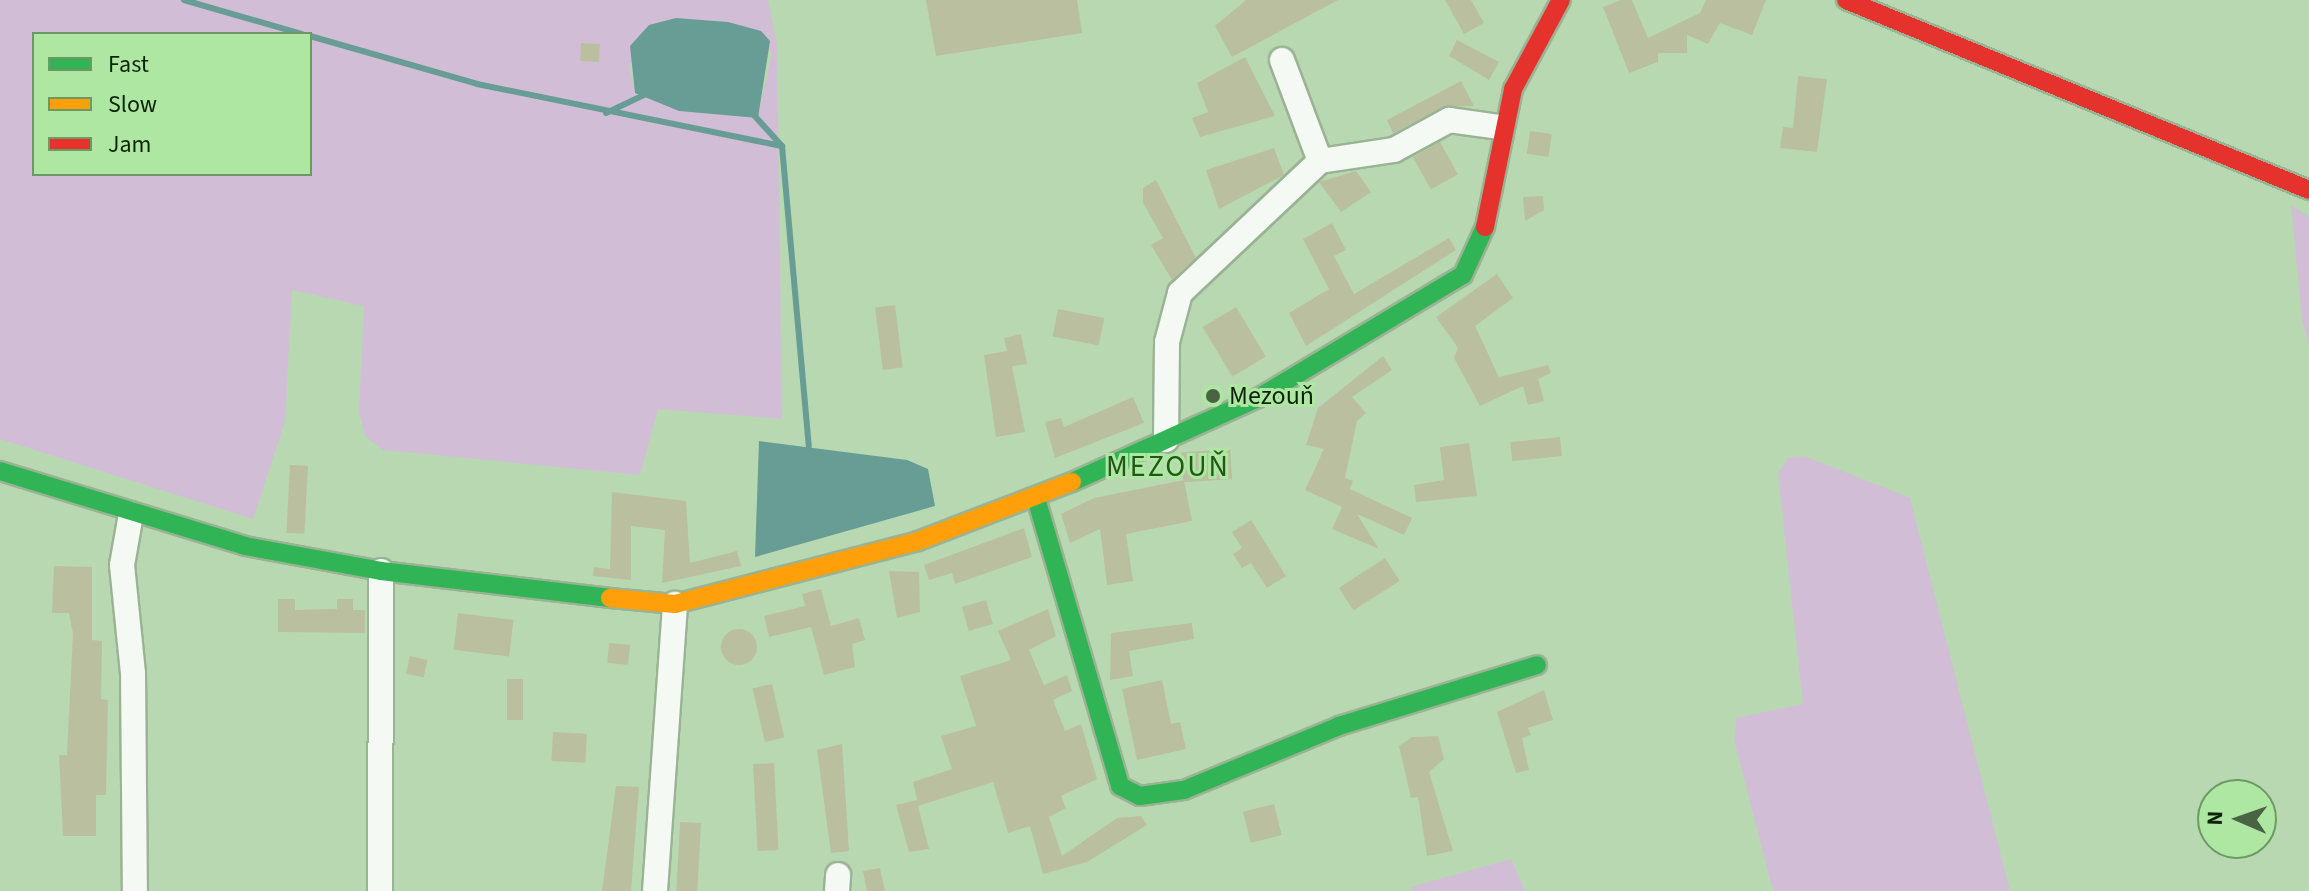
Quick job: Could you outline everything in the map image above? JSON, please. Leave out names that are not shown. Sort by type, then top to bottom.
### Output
[{"type":"street","points":[[0,471],[131,514],[245,546],[381,571],[675,604],[918,541],[1036,498],[1258,398],[1463,275],[1480,251],[1489,213],[1499,127],[1561,0]]},
{"type":"street","points":[[1846,0],[2309,190]]},
{"type":"street","points":[[1282,60],[1320,161]]},
{"type":"street","points":[[1166,440],[1167,342],[1180,293],[1320,161],[1394,150],[1449,120],[1499,127]]},
{"type":"street","points":[[1036,498],[1120,786],[1140,796],[1184,790],[1339,726],[1537,665]]},
{"type":"street","points":[[131,514],[122,565],[133,673],[135,891]]},
{"type":"street","points":[[380,891],[381,571]]},
{"type":"street","points":[[655,891],[675,604]]},
{"type":"shaded area","points":[[0,0],[768,0],[777,45],[782,419],[658,409],[640,475],[383,450],[365,436],[359,411],[364,306],[292,290],[285,421],[253,519],[0,439]],"holes":[[[676,18],[728,22],[772,52],[758,118],[635,93],[629,64]]]},
{"type":"shaded area","points":[[2291,205],[2309,217],[2309,347],[2302,319]]},
{"type":"shaded area","points":[[1804,456],[1910,498],[2010,891],[1773,891],[1735,743],[1736,718],[1803,704],[1778,473],[1788,458]]},
{"type":"shaded area","points":[[1511,859],[1525,891],[1412,891],[1411,887]]},
{"type":"water","points":[[676,18],[728,22],[761,31],[770,41],[758,118],[679,111],[635,93],[630,46],[649,25]]},
{"type":"water","points":[[759,441],[907,460],[928,469],[935,506],[755,557]]},
{"type":"building","points":[[926,0],[1077,0],[1082,33],[936,56]]},
{"type":"building","points":[[1246,0],[1338,0],[1232,57],[1215,26]]},
{"type":"building","points":[[1445,0],[1471,0],[1484,23],[1464,34]]},
{"type":"building","points":[[1621,0],[1632,0],[1648,38],[1700,13],[1706,0],[1766,0],[1752,35],[1720,23],[1708,44],[1687,35],[1687,53],[1658,53],[1658,62],[1629,73],[1603,7]]},
{"type":"building","points":[[1457,40],[1499,62],[1489,80],[1449,56]]},
{"type":"building","points":[[581,43],[600,44],[599,62],[580,61]]},
{"type":"building","points":[[1245,57],[1275,116],[1200,137],[1192,118],[1208,112],[1197,83]]},
{"type":"building","points":[[1798,76],[1827,79],[1817,152],[1780,148],[1783,127],[1793,128]]},
{"type":"building","points":[[1461,81],[1474,106],[1443,107],[1393,133],[1387,120]]},
{"type":"building","points":[[1530,131],[1552,134],[1549,157],[1527,154]]},
{"type":"building","points":[[1440,142],[1458,174],[1431,189],[1413,157]]},
{"type":"building","points":[[1274,148],[1284,175],[1219,209],[1206,170]]},
{"type":"building","points":[[1356,171],[1371,192],[1341,212],[1319,182]]},
{"type":"building","points":[[1156,180],[1196,258],[1172,280],[1151,245],[1163,238],[1143,203],[1143,188]]},
{"type":"building","points":[[1543,196],[1544,210],[1525,221],[1523,197]]},
{"type":"building","points":[[1332,223],[1346,250],[1334,256],[1354,294],[1449,238],[1456,250],[1306,346],[1289,313],[1329,289],[1303,239]]},
{"type":"building","points":[[1497,274],[1513,298],[1475,326],[1499,377],[1548,365],[1551,373],[1538,379],[1544,401],[1528,405],[1523,386],[1480,406],[1454,358],[1458,348],[1436,317]]},
{"type":"building","points":[[895,305],[903,368],[883,370],[875,307]]},
{"type":"building","points":[[1236,307],[1266,357],[1232,377],[1203,327]]},
{"type":"building","points":[[1058,309],[1104,318],[1099,345],[1053,336]]},
{"type":"building","points":[[1021,334],[1027,364],[1012,366],[1025,432],[996,437],[984,355],[1007,351],[1004,338]]},
{"type":"building","points":[[1383,356],[1392,370],[1352,397],[1366,413],[1357,421],[1345,478],[1353,481],[1350,489],[1412,518],[1404,535],[1357,514],[1379,549],[1332,529],[1342,507],[1305,490],[1324,449],[1306,445],[1318,408]]},
{"type":"building","points":[[1133,397],[1144,423],[1055,458],[1045,422],[1061,418],[1064,427]]},
{"type":"building","points":[[1560,437],[1562,456],[1512,461],[1510,442]]},
{"type":"building","points":[[1469,443],[1477,496],[1416,502],[1414,485],[1444,480],[1440,447]]},
{"type":"building","points":[[1230,449],[1232,479],[1183,482],[1181,452]]},
{"type":"building","points":[[290,465],[308,466],[304,534],[286,533]]},
{"type":"building","points":[[1184,480],[1192,521],[1126,534],[1133,581],[1107,585],[1100,529],[1070,543],[1061,514],[1094,498]]},
{"type":"building","points":[[612,492],[686,501],[690,563],[737,551],[741,566],[662,583],[665,530],[631,526],[631,580],[593,576],[594,567],[610,569]]},
{"type":"building","points":[[1251,520],[1286,576],[1267,588],[1251,563],[1242,568],[1233,554],[1242,548],[1232,532]]},
{"type":"building","points":[[1024,528],[1032,557],[955,584],[952,573],[929,580],[924,565]]},
{"type":"building","points":[[1385,558],[1400,581],[1354,611],[1339,588]]},
{"type":"building","points":[[54,566],[92,567],[92,640],[102,641],[101,699],[108,700],[106,795],[96,795],[96,836],[63,836],[59,755],[67,755],[73,634],[69,613],[52,613]]},
{"type":"building","points":[[889,571],[919,572],[920,612],[897,618]]},
{"type":"building","points":[[821,589],[831,626],[859,618],[865,640],[852,644],[855,667],[824,675],[811,627],[769,637],[764,616],[805,606],[802,594]]},
{"type":"building","points":[[278,599],[295,599],[295,610],[337,609],[337,599],[353,599],[353,610],[365,610],[365,633],[278,632]]},
{"type":"building","points":[[986,600],[993,624],[969,631],[962,607]]},
{"type":"building","points":[[1048,609],[1056,636],[1029,650],[1044,685],[1067,675],[1072,691],[1053,700],[1065,731],[1081,724],[1097,779],[1061,796],[1066,808],[1049,817],[1062,856],[1117,818],[1141,816],[1147,825],[1087,862],[1043,874],[1030,826],[1008,833],[993,782],[918,806],[929,849],[909,852],[896,805],[917,800],[913,782],[952,769],[941,736],[976,726],[960,676],[1011,660],[998,631]]},
{"type":"building","points":[[458,613],[514,620],[509,657],[453,650]]},
{"type":"building","points":[[1192,623],[1194,639],[1129,651],[1133,676],[1110,680],[1111,633]]},
{"type":"building","points":[[739,629],[752,634],[757,647],[752,660],[739,665],[726,660],[721,647],[726,634]]},
{"type":"building","points":[[609,643],[630,645],[628,665],[607,663]]},
{"type":"building","points":[[410,656],[428,660],[423,678],[406,674]]},
{"type":"building","points":[[507,679],[523,679],[523,720],[507,720]]},
{"type":"building","points":[[1162,680],[1171,724],[1180,722],[1186,749],[1137,760],[1122,689]]},
{"type":"building","points":[[772,684],[784,738],[765,742],[753,688]]},
{"type":"building","points":[[1544,690],[1553,720],[1528,728],[1531,735],[1522,738],[1529,770],[1516,773],[1497,712]]},
{"type":"building","points":[[553,732],[587,734],[585,763],[551,761]]},
{"type":"building","points":[[1438,736],[1444,759],[1429,772],[1453,851],[1427,856],[1418,797],[1411,798],[1399,746],[1412,737]]},
{"type":"building","points":[[842,744],[849,851],[831,853],[817,750]]},
{"type":"building","points":[[774,763],[779,850],[758,851],[753,764]]},
{"type":"building","points":[[616,786],[639,787],[631,891],[602,891]]},
{"type":"building","points":[[1274,804],[1282,835],[1251,843],[1243,812]]},
{"type":"building","points":[[680,822],[701,823],[697,891],[676,891]]},
{"type":"building","points":[[880,868],[885,891],[867,891],[863,871]]},
{"type":"waterway","points":[[184,0],[295,32]]},
{"type":"waterway","points":[[312,37],[477,84],[782,146],[809,446]]},
{"type":"waterway","points":[[606,113],[646,94]]},
{"type":"waterway","points":[[752,113],[782,146]]},
{"type":"traffic: fast","points":[[1072,482],[1258,398],[1463,275],[1485,227]]},
{"type":"traffic: fast","points":[[0,471],[245,546],[381,571],[610,598]]},
{"type":"traffic: fast","points":[[1036,498],[1120,786],[1140,796],[1184,790],[1339,726],[1537,665]]},
{"type":"traffic: slow","points":[[610,598],[675,604],[918,541],[1072,482]]},
{"type":"traffic: jam","points":[[1485,227],[1513,89],[1561,0]]},
{"type":"traffic: jam","points":[[1846,0],[2309,190]]},
{"type":"place","name":"Mezouň","points":[[1213,396]]},
{"type":"district","name":"MEZOUŇ","points":[[1168,467]]}]
